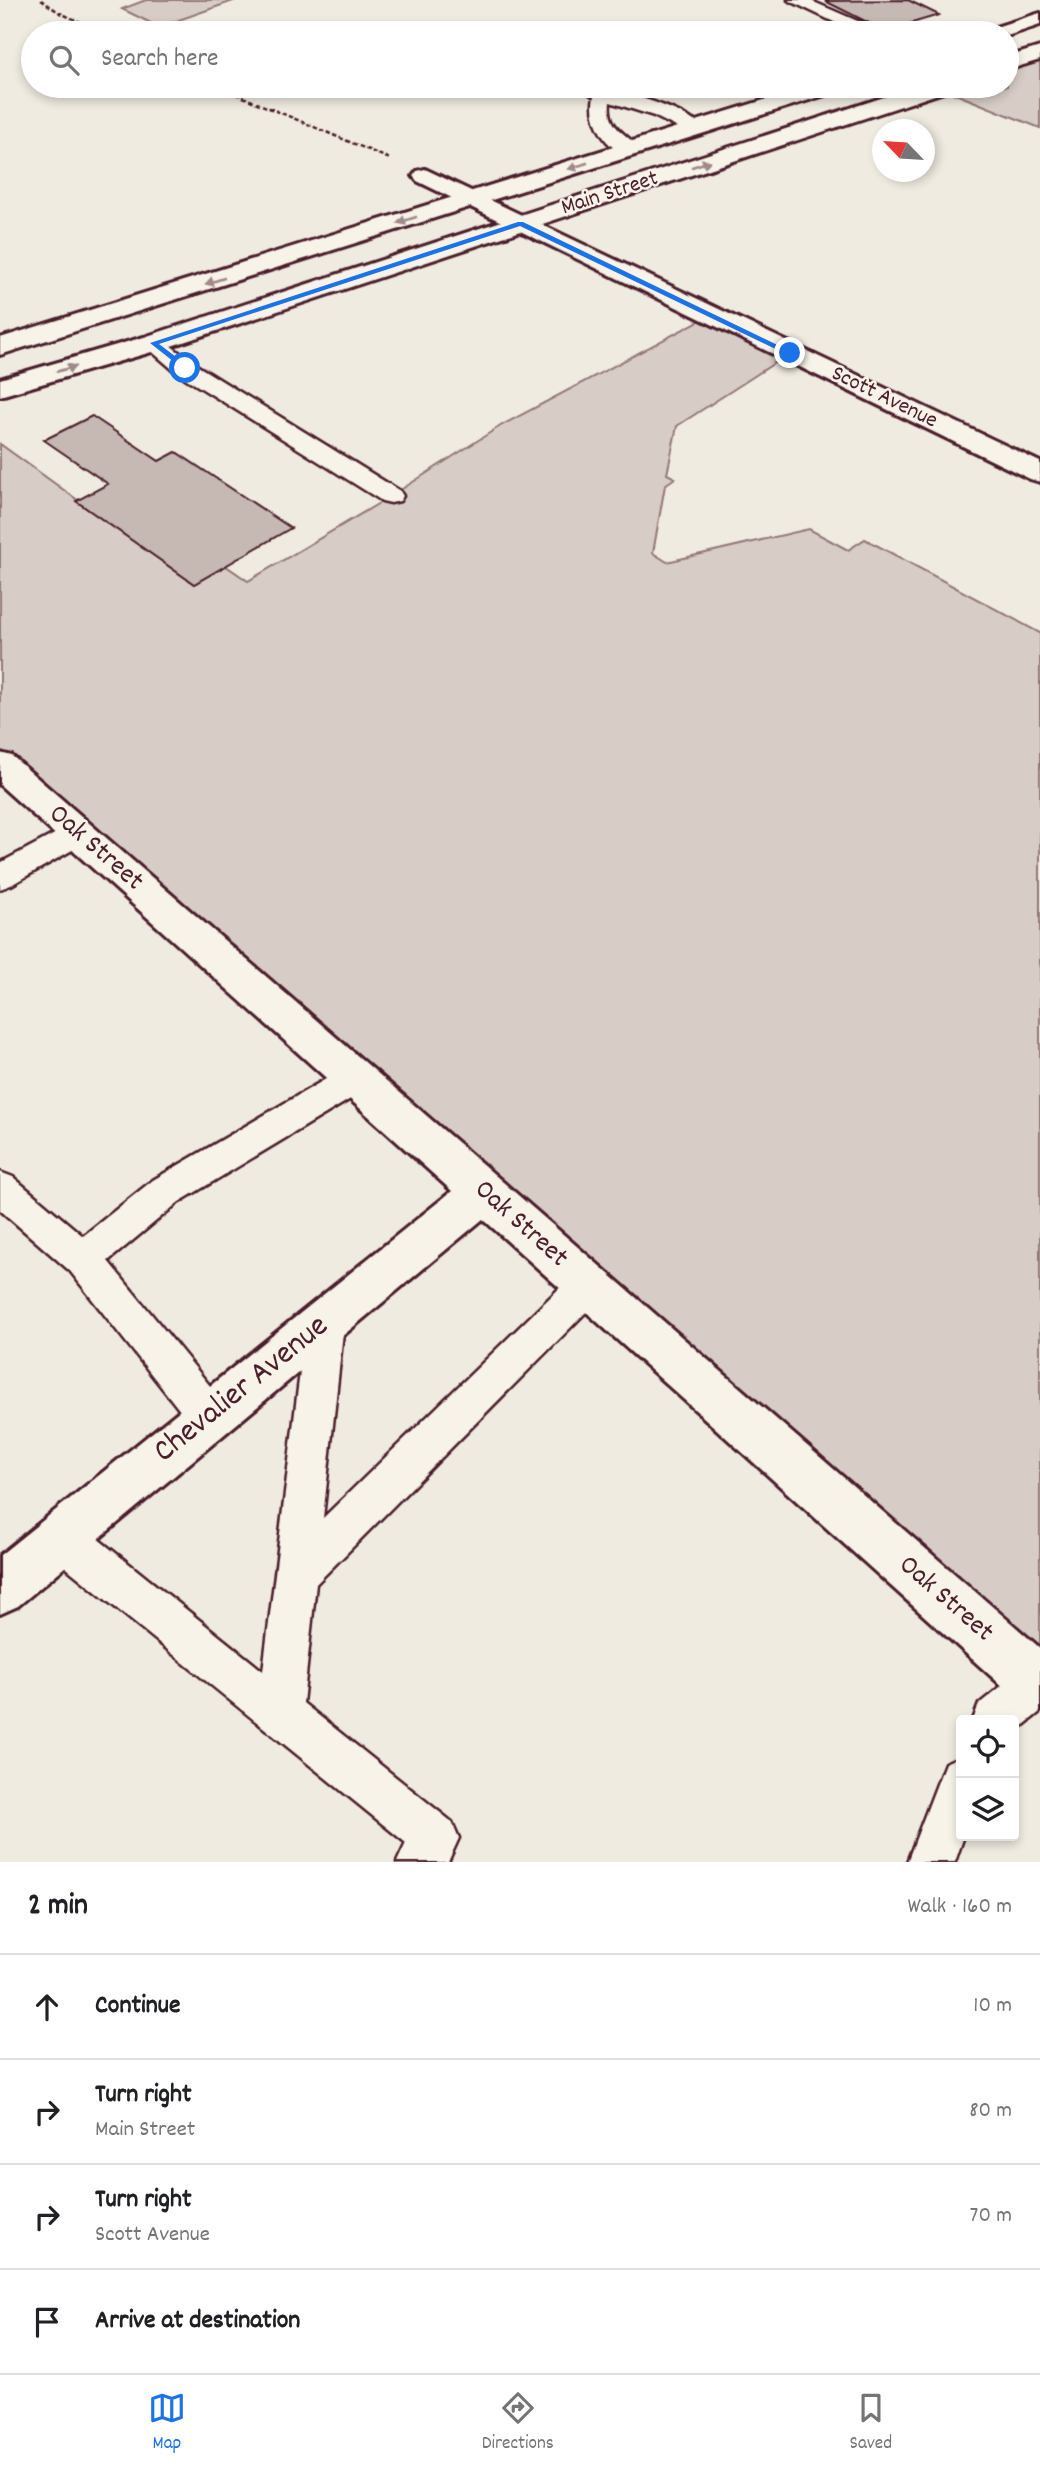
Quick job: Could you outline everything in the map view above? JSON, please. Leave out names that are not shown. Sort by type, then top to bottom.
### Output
[{"type":"main road","points":[[1019,26],[1040,19]]},
{"type":"main road","points":[[1019,60],[1040,53]]},
{"type":"main road","name":"Main Street","points":[[0,347],[792,98]]},
{"type":"main road","name":"Main Street","points":[[0,388],[153,343],[903,98]]},
{"type":"main road","name":"Scott Avenue","points":[[425,176],[1040,473]]},
{"type":"main road","points":[[121,311],[153,343]]},
{"type":"main road","name":"Oak Street","points":[[0,765],[1040,1684]]},
{"type":"main road","name":"Chevalier Avenue","points":[[0,1588],[484,1192]]},
{"type":"lane","points":[[796,0],[843,21]]},
{"type":"lane","points":[[596,98],[608,134],[631,149]]},
{"type":"lane","points":[[623,98],[670,115],[694,129]]},
{"type":"lane","points":[[153,343],[185,368],[391,496]]},
{"type":"lane","points":[[0,877],[77,833]]},
{"type":"lane","points":[[83,1259],[166,1191],[355,1079]]},
{"type":"lane","points":[[0,1188],[83,1259],[210,1417]]},
{"type":"lane","points":[[297,1573],[588,1285]]},
{"type":"lane","points":[[280,1713],[325,1323]]},
{"type":"lane","points":[[62,1537],[436,1838],[421,1862]]},
{"type":"lane","points":[[1001,1715],[1040,1684]]},
{"type":"lane","points":[[931,1862],[956,1793]]},
{"type":"path","points":[[43,1],[49,0]]},
{"type":"path","points":[[43,1],[78,21]]},
{"type":"path","points":[[244,98],[425,176]]},
{"type":"shaded area","points":[[146,0],[236,0],[176,21],[147,21],[122,9]]},
{"type":"shaded area","points":[[1040,53],[1040,128],[965,98],[1019,98],[1019,60]]},
{"type":"shaded area","points":[[710,315],[790,353],[677,426],[667,474],[675,478],[665,485],[653,553],[667,562],[809,529],[848,550],[865,539],[1040,633],[1040,1684],[0,765],[0,444],[194,584],[226,566],[248,581],[391,496],[502,425]]},
{"type":"building","points":[[908,0],[939,15],[919,21],[865,21],[825,1]]},
{"type":"building","points":[[92,416],[159,461],[176,452],[291,528],[194,584],[76,501],[108,484],[44,440]]},
{"type":"route","points":[[185,368],[153,343],[520,224],[790,353]]}]
